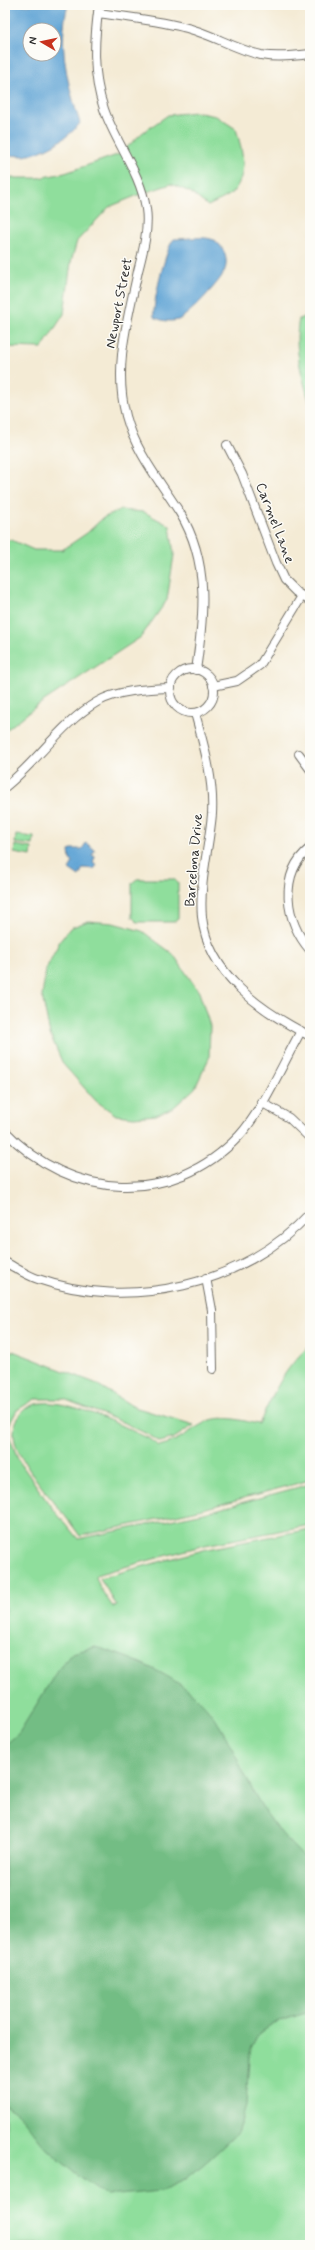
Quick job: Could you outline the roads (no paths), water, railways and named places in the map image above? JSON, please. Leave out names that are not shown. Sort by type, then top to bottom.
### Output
[{"type":"street","points":[[98,9],[208,34],[235,46],[261,55],[286,56],[310,54]]},
{"type":"street","name":"Newport Street","points":[[98,9],[94,54],[96,76],[104,109],[141,191],[146,209],[143,251],[122,346],[121,371],[126,416],[145,463],[180,514],[191,536],[201,570],[204,604],[196,670]]},
{"type":"street","name":"Carmel Lane","points":[[227,445],[242,474],[284,580],[310,601]]},
{"type":"street","points":[[213,686],[237,681],[260,665],[302,596]]},
{"type":"street","points":[[196,670],[205,674],[213,686],[214,694],[208,706],[195,713],[179,708],[171,696],[171,688],[176,677],[182,672],[196,670]]},
{"type":"street","points":[[5,787],[24,772],[75,718],[98,702],[144,689],[171,688]]},
{"type":"street","name":"Barcelona Drive","points":[[195,713],[207,756],[211,778],[212,814],[202,887],[202,917],[206,935],[219,965],[237,985],[261,1006],[310,1036]]},
{"type":"street","points":[[299,754],[310,769]]},
{"type":"street","points":[[310,848],[291,875],[288,891],[289,911],[302,942],[310,950]]},
{"type":"street","points":[[5,1131],[8,1140],[43,1164],[68,1176],[99,1185],[125,1186],[152,1184],[180,1176],[202,1166],[240,1135],[262,1102],[300,1031]]},
{"type":"street","points":[[262,1102],[289,1118],[310,1138]]},
{"type":"street","points":[[5,1262],[37,1279],[79,1289],[108,1292],[162,1290],[187,1285],[253,1259],[276,1243],[310,1213]]},
{"type":"street","points":[[206,1278],[213,1316],[213,1369]]},
{"type":"water","points":[[5,5],[68,5],[64,35],[65,65],[80,123],[75,129],[55,144],[39,152],[24,156],[5,155]]},
{"type":"water","points":[[207,238],[215,241],[224,252],[226,257],[226,267],[221,277],[196,306],[178,320],[166,321],[154,317],[154,311],[157,289],[167,253],[174,239]]},
{"type":"water","points":[[86,843],[95,850],[92,855],[95,857],[93,862],[97,865],[94,869],[83,868],[79,876],[69,869],[73,862],[70,860],[69,851],[71,849],[82,849]]}]
